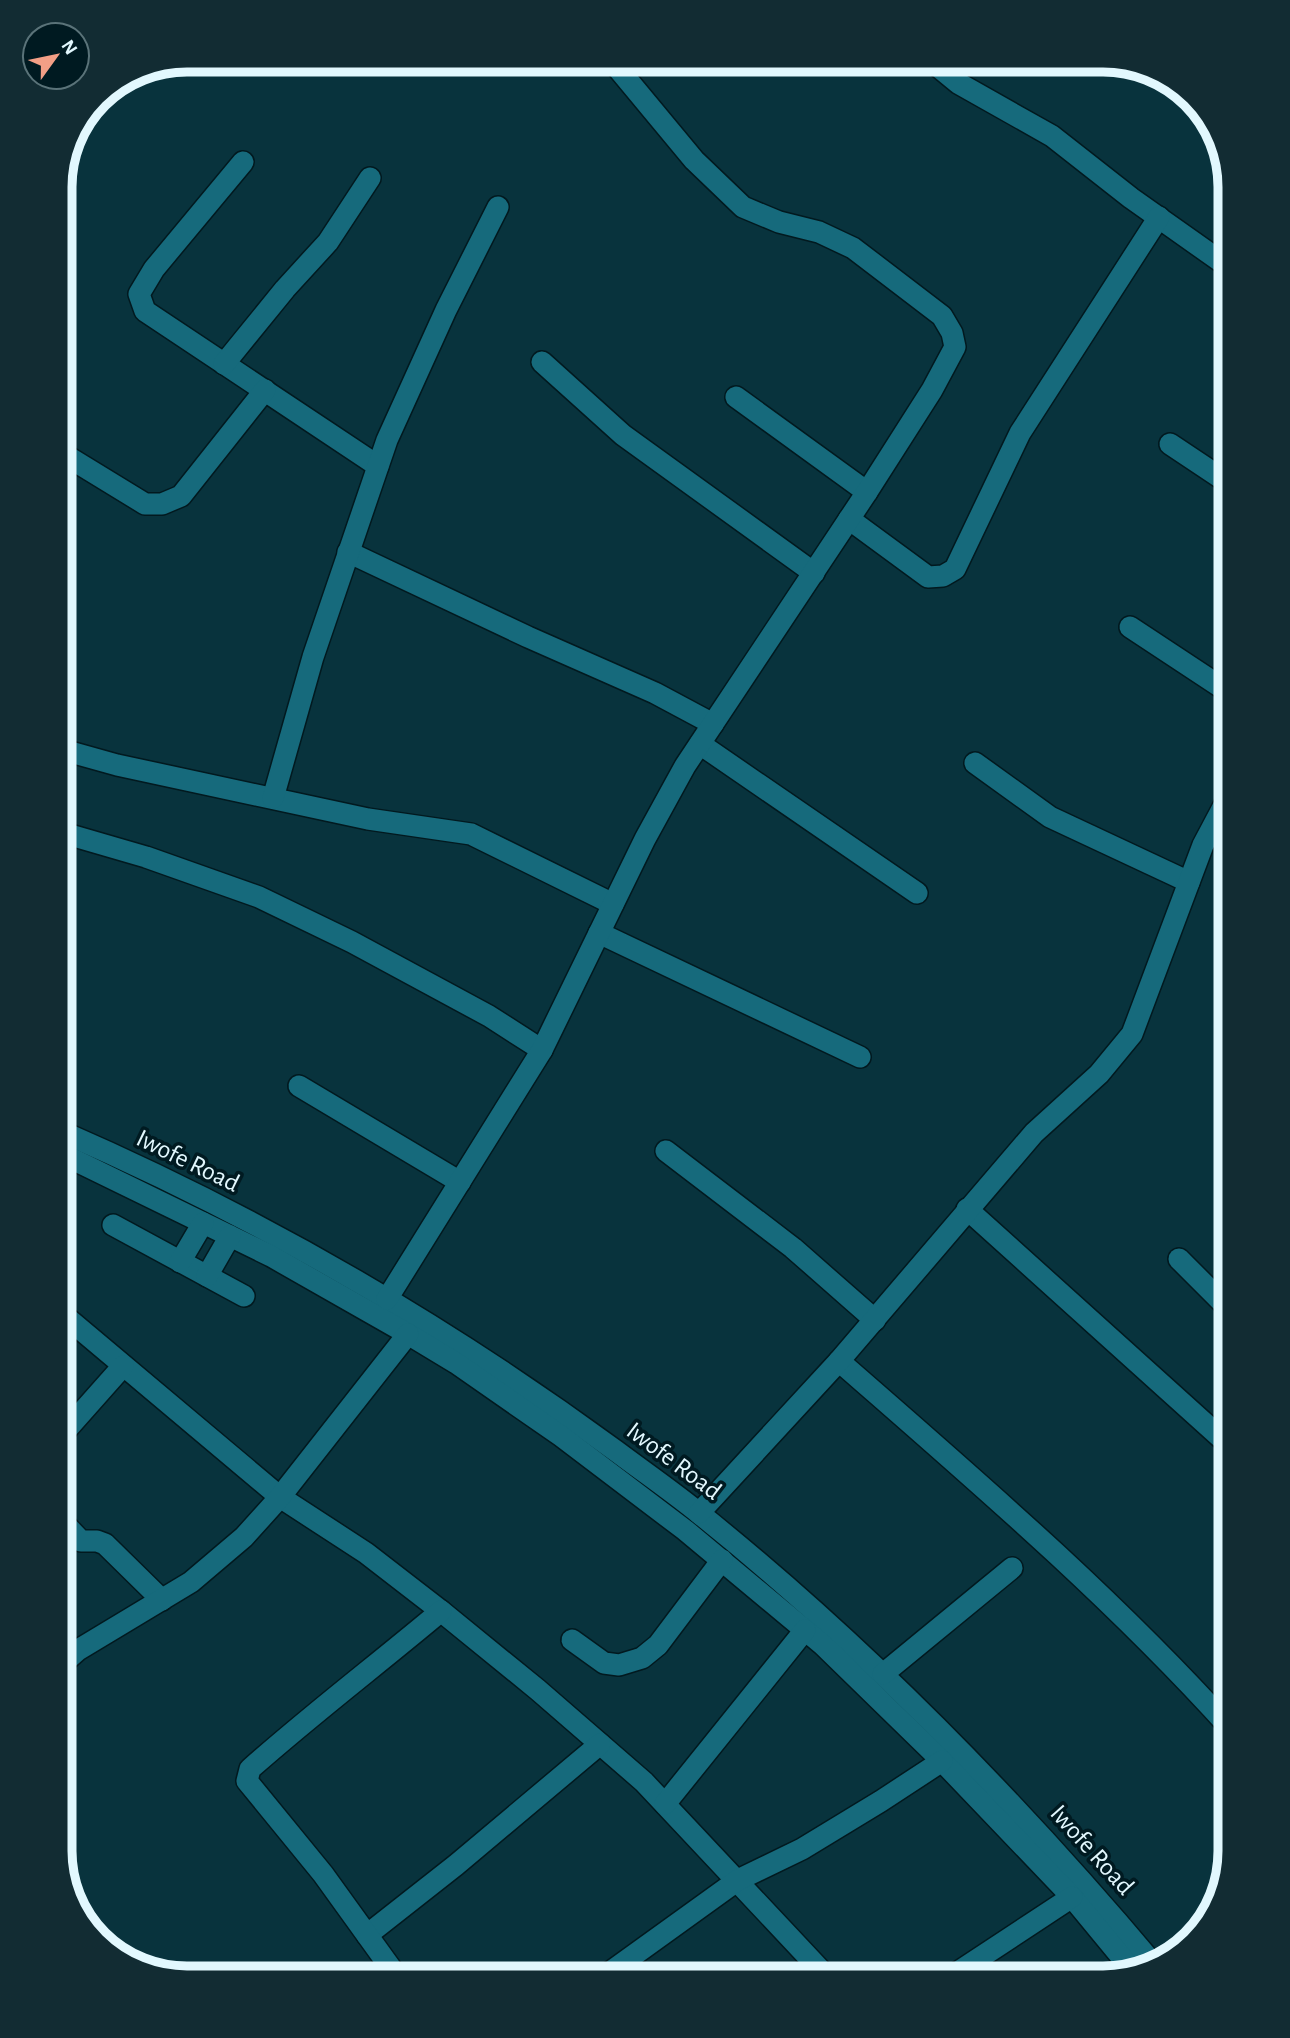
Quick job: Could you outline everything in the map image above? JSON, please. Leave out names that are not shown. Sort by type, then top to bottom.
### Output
[{"type":"street","points":[[387,1298],[542,1050],[645,839],[700,744],[867,492],[932,390],[955,347],[952,333],[942,316],[853,248],[819,232],[779,222],[743,207],[694,160],[621,72]]},
{"type":"street","points":[[945,72],[958,83],[1052,136],[1218,260]]},
{"type":"street","points":[[243,162],[154,269],[138,294],[145,311],[378,466]]},
{"type":"street","points":[[224,364],[285,289],[328,242],[370,178]]},
{"type":"street","points":[[273,798],[313,657],[378,466],[446,310],[498,207]]},
{"type":"street","points":[[849,519],[928,577],[943,576],[955,569],[1020,433],[1158,217]]},
{"type":"street","points":[[542,362],[623,435],[814,573]]},
{"type":"street","points":[[72,459],[145,504],[162,504],[181,496],[265,390]]},
{"type":"street","points":[[736,397],[867,492]]},
{"type":"street","points":[[1170,444],[1218,476]]},
{"type":"street","points":[[348,552],[528,637],[655,693],[713,724]]},
{"type":"street","points":[[1130,627],[1218,685]]},
{"type":"street","points":[[700,744],[916,893]]},
{"type":"street","points":[[72,752],[117,765],[368,819],[471,834],[613,904]]},
{"type":"street","points":[[975,763],[1050,817],[1189,882]]},
{"type":"street","points":[[699,1513],[839,1361],[1034,1133],[1099,1074],[1132,1034],[1203,845],[1218,817]]},
{"type":"street","points":[[72,835],[146,857],[259,897],[352,942],[489,1016],[542,1050]]},
{"type":"street","points":[[599,933],[860,1057]]},
{"type":"street","points":[[299,1086],[460,1182]]},
{"type":"street","name":"Iwofe Road","points":[[72,1136],[281,1238],[387,1298],[562,1412],[699,1513],[883,1674],[995,1786],[1089,1887],[1147,1957]]},
{"type":"street","points":[[666,1151],[793,1248],[875,1320]]},
{"type":"street","name":"Iwofe Road","points":[[72,1159],[271,1256],[456,1363],[561,1436],[722,1560],[823,1645],[942,1761],[1072,1897],[1126,1964]]},
{"type":"street","points":[[967,1209],[1218,1430]]},
{"type":"street","points":[[180,1262],[203,1223]]},
{"type":"street","points":[[113,1226],[244,1296]]},
{"type":"street","points":[[207,1276],[230,1236]]},
{"type":"street","points":[[1179,1259],[1218,1298]]},
{"type":"street","points":[[72,1322],[280,1497],[366,1553],[441,1611],[644,1782],[817,1966]]},
{"type":"street","points":[[72,1655],[191,1582],[244,1536],[280,1497],[408,1334]]},
{"type":"street","points":[[839,1361],[1034,1531],[1172,1663],[1218,1715]]},
{"type":"street","points":[[72,1423],[123,1366]]},
{"type":"street","points":[[72,1532],[81,1541],[104,1544],[162,1600]]},
{"type":"street","points":[[572,1640],[604,1663],[619,1665],[642,1658],[658,1644],[722,1560]]},
{"type":"street","points":[[883,1674],[1012,1568]]},
{"type":"street","points":[[389,1966],[323,1874],[247,1781],[250,1769],[441,1611]]},
{"type":"street","points":[[665,1804],[805,1630]]},
{"type":"street","points":[[367,1935],[456,1865],[600,1744]]},
{"type":"street","points":[[619,1966],[737,1880],[802,1849],[942,1761]]},
{"type":"street","points":[[981,1802],[995,1786]]},
{"type":"street","points":[[967,1966],[1072,1897]]}]
